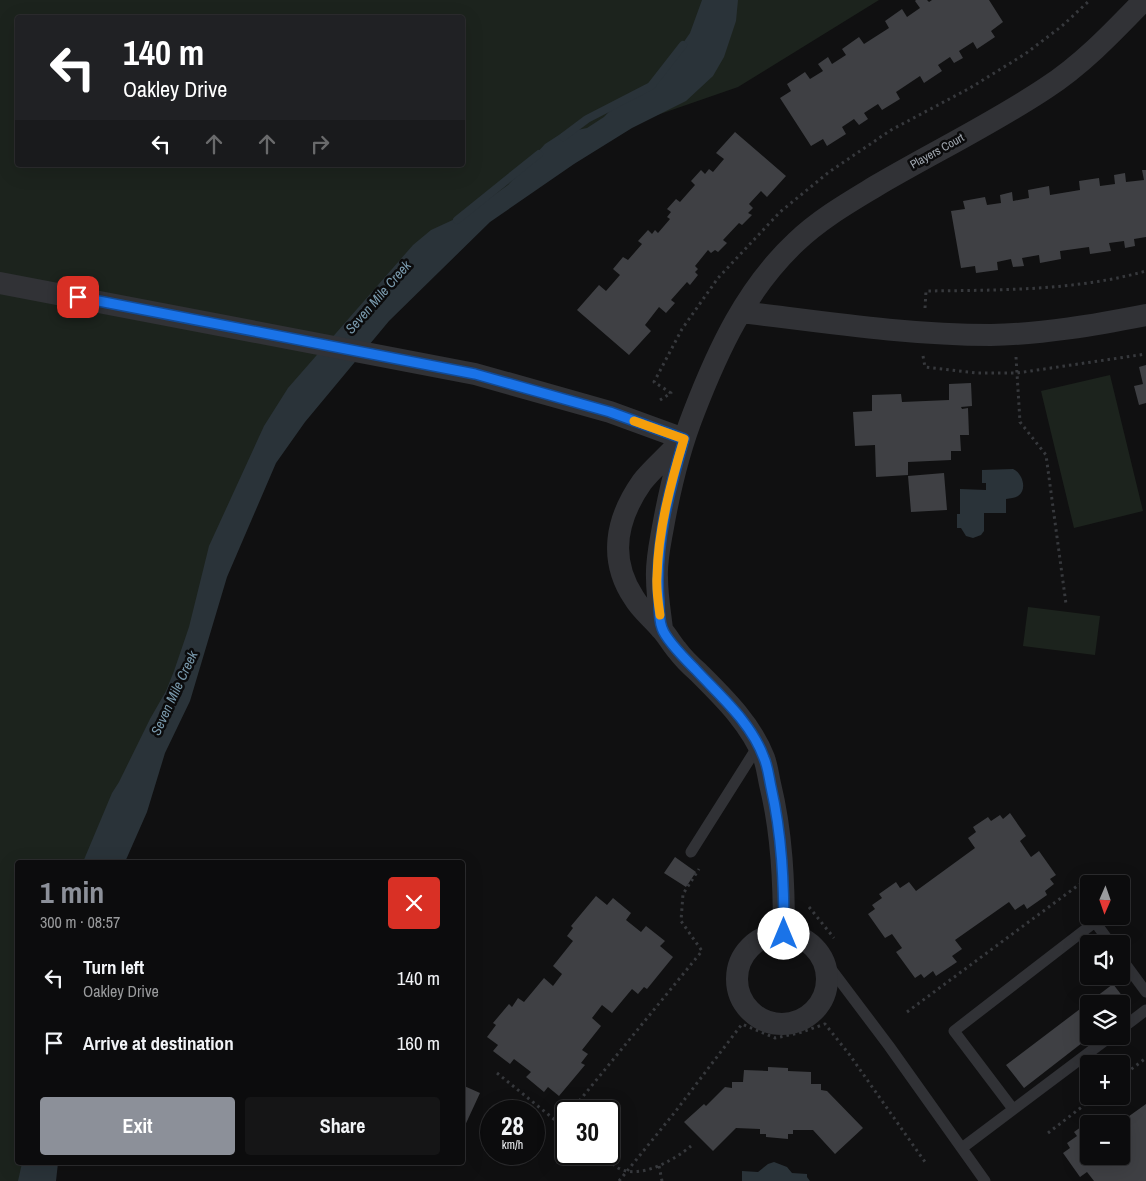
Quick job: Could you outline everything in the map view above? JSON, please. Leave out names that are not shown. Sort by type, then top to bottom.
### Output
[{"type":"street","name":"Players Court","points":[[662,629],[656,577],[670,485],[684,439],[719,350],[735,319],[770,270],[795,242],[821,221],[911,165],[1047,88],[1091,53],[1144,0]]},
{"type":"street","points":[[0,282],[475,374],[610,412],[684,439],[643,482],[628,506],[617,542],[618,555],[627,588],[643,611],[662,629],[677,650],[735,711],[764,757],[775,803],[784,880],[784,934]]},
{"type":"street","points":[[741,312],[939,334],[993,335],[1060,330],[1146,315]]},
{"type":"street","points":[[774,934],[796,935],[815,947],[822,957],[827,970],[828,982],[824,996],[816,1010],[806,1018],[792,1023],[776,1024],[761,1019],[750,1011],[741,998],[737,984],[738,968],[746,952],[755,942],[774,934]]},
{"type":"lane","points":[[691,852],[758,746]]},
{"type":"lane","points":[[1013,1109],[954,1031],[1095,922],[1104,935]]},
{"type":"lane","points":[[822,957],[879,1032],[985,1181]]},
{"type":"lane","points":[[1130,970],[1146,992]]},
{"type":"lane","points":[[1130,1022],[1146,1010]]},
{"type":"lane","points":[[962,1148],[1099,1045]]},
{"type":"path","points":[[924,310],[926,291],[1005,290],[1078,285],[1146,271]]},
{"type":"path","points":[[1014,333],[1020,422],[1046,455],[1066,604]]},
{"type":"path","points":[[922,354],[925,367],[977,373],[1017,373],[1146,354]]},
{"type":"path","points":[[580,1100],[702,951],[681,921],[684,894],[704,863]]},
{"type":"path","points":[[907,1012],[1080,884]]},
{"type":"path","points":[[619,1181],[675,1112],[742,1024],[775,1038],[799,1033],[825,1024],[849,1054],[925,1162]]},
{"type":"path","points":[[1130,1070],[1146,1058]]},
{"type":"path","points":[[497,1072],[555,1120]]},
{"type":"path","points":[[1048,1133],[1084,1105]]},
{"type":"path","points":[[615,1165],[618,1168],[637,1171],[659,1166],[680,1155],[690,1146]]},
{"type":"path","points":[[659,1166],[662,1181]]},
{"type":"shaded area","points":[[0,0],[879,0],[738,87],[591,138],[412,270],[263,445],[165,731],[102,860],[15,860],[15,1165],[30,1165],[26,1181],[0,1181]]},
{"type":"shaded area","points":[[1110,375],[1143,511],[1074,528],[1041,391]]},
{"type":"shaded area","points":[[1028,607],[1100,616],[1095,655],[1023,646]]},
{"type":"water","points":[[702,0],[738,0],[736,21],[724,57],[713,76],[686,101],[632,128],[574,164],[490,222],[389,321],[305,422],[276,463],[227,577],[190,701],[165,753],[147,812],[126,860],[84,860],[112,793],[166,691],[174,671],[189,627],[209,546],[264,426],[288,388],[413,245],[431,230],[470,212],[508,185],[545,144],[562,133],[587,128],[604,117],[619,101],[639,94],[656,82],[690,33]]},
{"type":"water","points":[[1013,469],[1023,481],[1021,493],[1017,497],[1006,499],[1006,513],[984,513],[984,531],[981,535],[973,538],[966,536],[961,528],[957,528],[957,514],[960,514],[960,489],[986,490],[986,483],[982,483],[982,470]]},
{"type":"water","points":[[774,1162],[787,1167],[792,1173],[807,1174],[810,1181],[742,1181],[742,1171],[758,1172]]},
{"type":"water","points":[[22,1165],[58,1165],[56,1181],[18,1181]]},
{"type":"building","points":[[916,0],[927,0],[929,2],[932,0],[989,0],[1003,22],[991,31],[995,37],[977,49],[973,42],[959,51],[963,58],[954,63],[950,57],[938,65],[942,71],[924,83],[920,76],[896,92],[900,99],[882,110],[878,104],[864,113],[868,119],[859,125],[854,119],[842,127],[846,134],[827,146],[823,139],[811,146],[780,98],[791,91],[787,84],[805,72],[810,79],[823,71],[818,64],[828,57],[832,64],[846,55],[842,49],[859,37],[864,44],[889,28],[885,21],[902,9],[907,17],[920,8]]},
{"type":"building","points":[[735,132],[786,176],[767,197],[761,191],[749,204],[753,208],[748,213],[752,215],[742,225],[739,223],[723,240],[727,243],[718,252],[715,250],[711,253],[708,250],[695,266],[698,269],[695,272],[698,275],[690,285],[687,282],[671,300],[675,303],[666,313],[659,307],[645,325],[651,331],[629,355],[577,310],[599,285],[606,291],[620,275],[613,269],[623,257],[628,260],[642,244],[638,241],[648,230],[652,234],[655,230],[658,233],[670,219],[667,217],[671,212],[667,209],[676,199],[680,202],[695,185],[691,181],[701,170],[705,174],[709,169],[713,172],[724,159],[716,153]]},
{"type":"building","points":[[1142,170],[1146,170],[1146,237],[1134,239],[1135,246],[1125,248],[1124,241],[1109,243],[1111,251],[1090,254],[1089,247],[1060,251],[1061,259],[1040,263],[1039,255],[1022,258],[1024,266],[1013,267],[1011,259],[997,262],[998,270],[976,273],[975,266],[961,268],[951,211],[965,209],[963,201],[985,197],[987,205],[1001,203],[1000,195],[1012,192],[1013,201],[1029,198],[1028,190],[1049,186],[1050,195],[1080,190],[1079,181],[1099,178],[1100,186],[1115,184],[1114,175],[1125,173],[1126,182],[1144,180]]},
{"type":"building","points":[[1146,365],[1146,403],[1139,405],[1134,386],[1143,384],[1139,367]]},
{"type":"building","points":[[971,383],[972,406],[961,407],[962,409],[968,408],[969,435],[960,435],[961,451],[951,451],[951,460],[908,462],[908,475],[876,477],[875,445],[855,446],[853,412],[872,411],[872,395],[901,394],[902,402],[949,400],[949,384]]},
{"type":"building","points":[[944,473],[947,510],[911,512],[908,476]]},
{"type":"building","points":[[1010,813],[1026,836],[1020,841],[1031,857],[1039,851],[1056,875],[1050,879],[1054,884],[1045,891],[1047,895],[1027,909],[1024,904],[1015,910],[1009,902],[955,940],[962,949],[952,956],[957,962],[936,976],[933,971],[924,978],[921,974],[915,978],[896,952],[902,948],[892,934],[885,938],[868,914],[875,909],[872,905],[882,898],[879,894],[896,882],[900,888],[909,882],[916,891],[975,848],[968,838],[976,832],[973,827],[988,817],[991,821],[1000,815],[1003,819]]},
{"type":"building","points":[[675,857],[696,872],[686,887],[664,873]]},
{"type":"building","points":[[596,896],[607,905],[613,898],[631,913],[626,920],[641,932],[646,926],[665,941],[660,946],[673,957],[647,989],[644,987],[638,994],[632,989],[612,1013],[602,1005],[592,1018],[601,1026],[582,1050],[588,1054],[581,1063],[585,1065],[559,1096],[548,1087],[544,1092],[526,1077],[531,1072],[514,1059],[510,1064],[493,1051],[498,1045],[487,1037],[496,1025],[493,1023],[509,1004],[512,1007],[518,998],[524,1002],[544,978],[553,986],[562,974],[553,966],[573,941],[567,936],[573,928],[571,926]]},
{"type":"building","points":[[1114,985],[1122,995],[1098,995]]},
{"type":"building","points":[[1080,1009],[1080,1045],[1024,1088],[1006,1065]]},
{"type":"building","points":[[768,1067],[788,1068],[788,1071],[811,1072],[811,1084],[821,1084],[821,1090],[827,1091],[863,1128],[835,1154],[813,1130],[793,1130],[793,1134],[788,1134],[788,1139],[766,1137],[766,1134],[760,1134],[760,1129],[736,1128],[713,1151],[684,1122],[704,1104],[706,1106],[725,1087],[732,1088],[732,1082],[743,1082],[744,1070],[768,1071]]},
{"type":"building","points":[[465,1086],[480,1093],[465,1126]]},
{"type":"building","points":[[1146,1104],[1146,1181],[1094,1181],[1087,1172],[1080,1177],[1063,1153],[1070,1148],[1067,1143],[1077,1136],[1074,1132],[1080,1128],[1080,1165],[1130,1165],[1130,1115]]},
{"type":"waterway","name":"Seven Mile Creek","points":[[563,137],[587,119],[651,86],[683,45]]},
{"type":"waterway","name":"Seven Mile Creek","points":[[457,220],[539,154]]},
{"type":"slow traffic","points":[[634,421],[684,439],[670,485],[658,554],[656,577],[660,615]]},
{"type":"route","points":[[78,297],[475,374],[610,412],[684,439],[670,485],[658,554],[656,577],[662,629],[677,650],[735,711],[764,757],[775,803],[780,842],[784,880],[784,934]]}]
